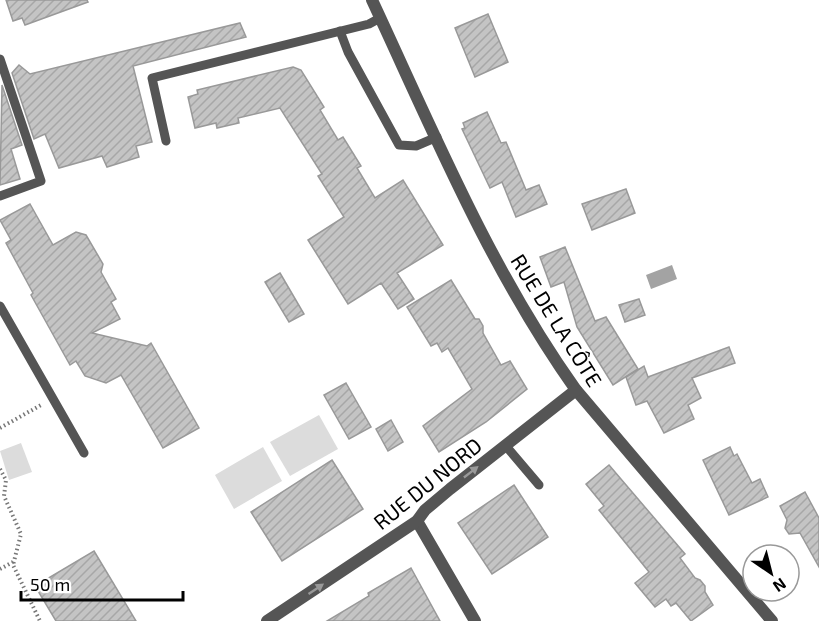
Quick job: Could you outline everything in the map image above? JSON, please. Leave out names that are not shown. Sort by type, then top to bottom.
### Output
[{"type":"street","name":"RUE DE LA CÔTE","points":[[372,0],[503,276],[576,390],[772,621]]},
{"type":"street","name":"RUE DU NORD","points":[[267,621],[417,521],[424,510],[576,390]]},
{"type":"street","points":[[417,521],[475,621]]},
{"type":"lane","points":[[166,141],[152,78],[340,31],[380,18]]},
{"type":"lane","points":[[340,31],[348,52],[399,145],[416,146],[436,137]]},
{"type":"lane","points":[[0,59],[41,181],[0,196]]},
{"type":"lane","points":[[0,306],[84,453]]},
{"type":"lane","points":[[505,445],[539,485]]},
{"type":"path","points":[[0,428],[53,398]]},
{"type":"path","points":[[0,469],[6,480],[4,496],[21,534],[14,562],[40,621]]},
{"type":"path","points":[[0,569],[14,562]]},
{"type":"shaded area","points":[[672,265],[677,279],[651,289],[646,275]]},
{"type":"shaded area","points":[[319,415],[338,449],[290,476],[270,442]]},
{"type":"shaded area","points":[[21,443],[32,472],[9,480],[0,451]]},
{"type":"shaded area","points":[[263,447],[282,481],[234,509],[215,475]]},
{"type":"building","points":[[6,0],[87,0],[88,2],[25,25],[22,18],[13,21]]},
{"type":"building","points":[[488,14],[508,62],[475,77],[455,28]]},
{"type":"building","points":[[240,23],[246,37],[133,66],[152,142],[136,146],[139,157],[107,167],[102,156],[59,168],[45,134],[34,139],[12,73],[19,65],[30,74]]},
{"type":"building","points":[[293,67],[301,70],[324,107],[320,110],[338,140],[343,137],[361,166],[357,168],[375,198],[403,180],[443,245],[397,273],[414,299],[398,309],[381,283],[348,304],[308,240],[344,217],[318,176],[322,174],[280,108],[238,118],[239,123],[217,128],[216,123],[195,128],[188,97],[198,94],[197,90]]},
{"type":"building","points":[[2,85],[22,145],[11,149],[20,179],[0,185]]},
{"type":"building","points":[[487,112],[501,143],[506,142],[526,190],[539,185],[547,204],[516,217],[502,182],[490,188],[462,129],[465,128],[463,123]]},
{"type":"building","points":[[626,189],[635,213],[592,230],[582,204]]},
{"type":"building","points":[[30,204],[53,245],[76,232],[86,235],[103,264],[101,272],[116,299],[111,302],[120,319],[92,333],[147,346],[151,343],[199,428],[163,448],[121,375],[106,383],[85,376],[76,361],[70,365],[31,295],[33,293],[6,243],[11,240],[0,220]]},
{"type":"building","points":[[565,247],[595,321],[606,317],[638,369],[613,385],[577,327],[564,282],[551,287],[540,257]]},
{"type":"building","points":[[280,273],[304,314],[289,322],[265,282]]},
{"type":"building","points":[[451,280],[475,319],[479,319],[483,326],[483,333],[501,365],[510,361],[527,389],[486,422],[439,452],[423,426],[472,389],[448,348],[442,352],[437,343],[431,346],[407,307]]},
{"type":"building","points":[[639,299],[645,315],[625,322],[619,305]]},
{"type":"building","points":[[729,347],[735,363],[692,378],[701,398],[688,405],[694,419],[664,433],[647,401],[636,405],[626,377],[644,366],[648,377]]},
{"type":"building","points":[[346,383],[371,427],[349,439],[324,395]]},
{"type":"building","points":[[391,420],[403,442],[388,451],[376,429]]},
{"type":"building","points":[[730,447],[734,456],[737,454],[752,483],[760,479],[768,497],[729,515],[703,460]]},
{"type":"building","points":[[332,460],[363,509],[282,561],[251,512]]},
{"type":"building","points":[[609,465],[685,554],[680,558],[695,578],[705,586],[705,592],[713,605],[691,621],[676,603],[671,606],[666,599],[655,607],[635,583],[649,572],[599,510],[604,506],[586,484]]},
{"type":"building","points":[[514,485],[548,537],[492,574],[458,523]]},
{"type":"building","points":[[805,492],[819,518],[819,567],[800,533],[789,534],[785,528],[787,520],[780,506]]},
{"type":"building","points":[[94,551],[136,621],[56,621],[35,586]]},
{"type":"building","points":[[411,568],[440,621],[327,621],[369,596],[368,593]]}]
